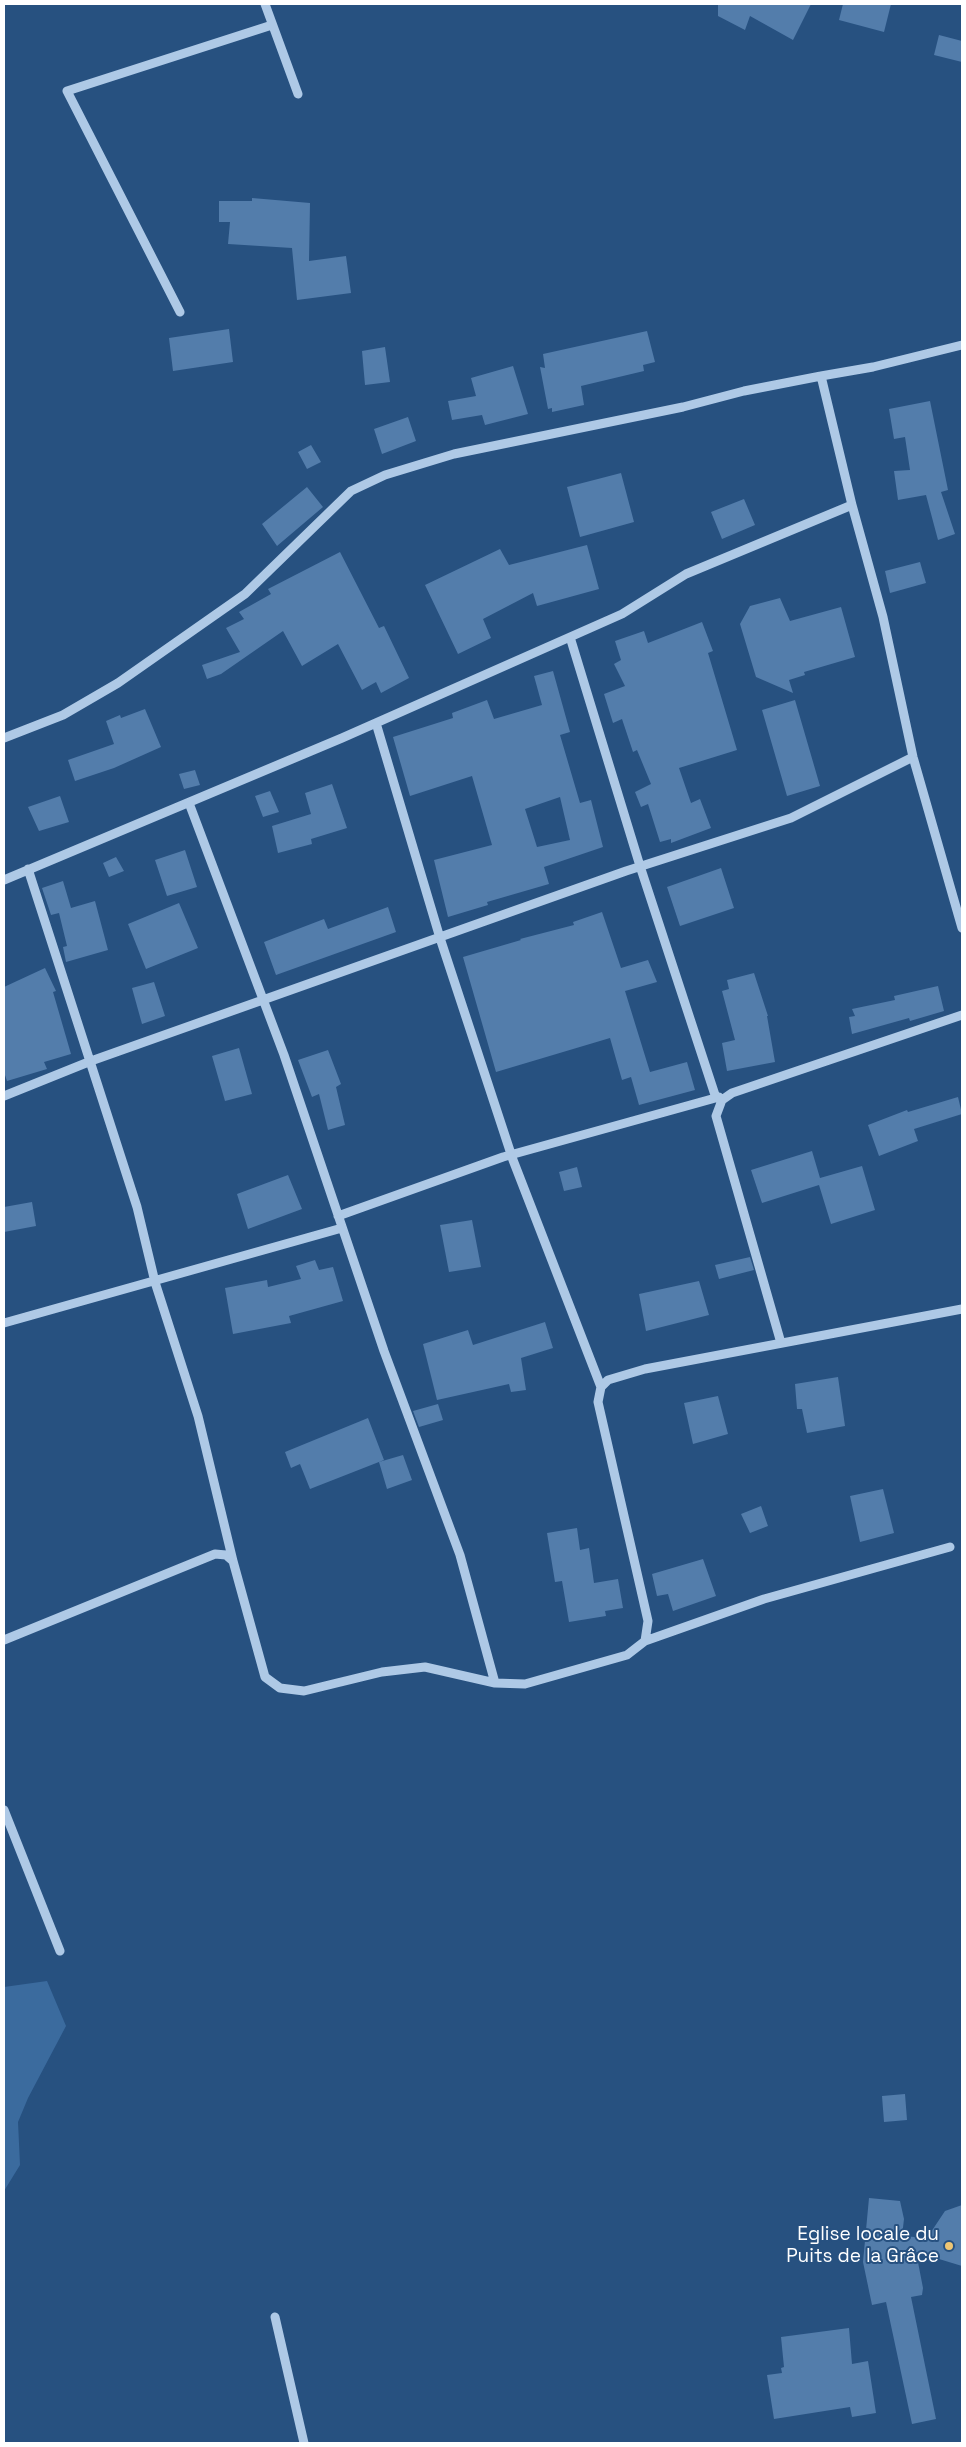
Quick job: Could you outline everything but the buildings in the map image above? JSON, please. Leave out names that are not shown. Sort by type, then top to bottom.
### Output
[{"type":"street","points":[[265,4],[298,94]]},
{"type":"street","points":[[180,312],[67,91],[272,25]]},
{"type":"street","points":[[4,738],[62,714],[118,683],[245,594],[350,491],[385,475],[454,454],[683,407],[821,376],[873,367],[962,345]]},
{"type":"street","points":[[821,376],[852,505],[883,617],[913,757],[962,928]]},
{"type":"street","points":[[4,880],[376,723],[622,614],[686,574],[852,505]]},
{"type":"street","points":[[570,637],[640,866],[716,1098]]},
{"type":"street","points":[[376,723],[440,938],[511,1154],[601,1387],[598,1402],[648,1622],[644,1641]]},
{"type":"street","points":[[4,1096],[91,1061],[640,866],[792,818],[913,757]]},
{"type":"street","points":[[190,803],[263,1000],[384,1351],[460,1555],[495,1683]]},
{"type":"street","points":[[28,869],[137,1206],[155,1282],[198,1416],[233,1561],[265,1677],[280,1688],[304,1692],[382,1672],[425,1666],[495,1683],[525,1684],[627,1655],[644,1641],[764,1600],[950,1547]]},
{"type":"street","points":[[338,1216],[511,1154],[716,1098],[962,1016]]},
{"type":"street","points":[[732,1093],[722,1100],[716,1116],[781,1343]]},
{"type":"street","points":[[4,1323],[342,1228]]},
{"type":"street","points":[[601,1387],[608,1380],[645,1369],[962,1309]]},
{"type":"street","points":[[4,1640],[215,1554],[226,1555],[233,1561]]},
{"type":"street","points":[[4,1810],[60,1951]]},
{"type":"street","points":[[275,2317],[304,2443]]},
{"type":"shaded area","points":[[47,1981],[66,2026],[28,2098],[18,2122],[20,2165],[4,2191],[4,1987]]},
{"type":"place","name":"Eglise locale du Puits de la Grâce","points":[[949,2246]]}]
